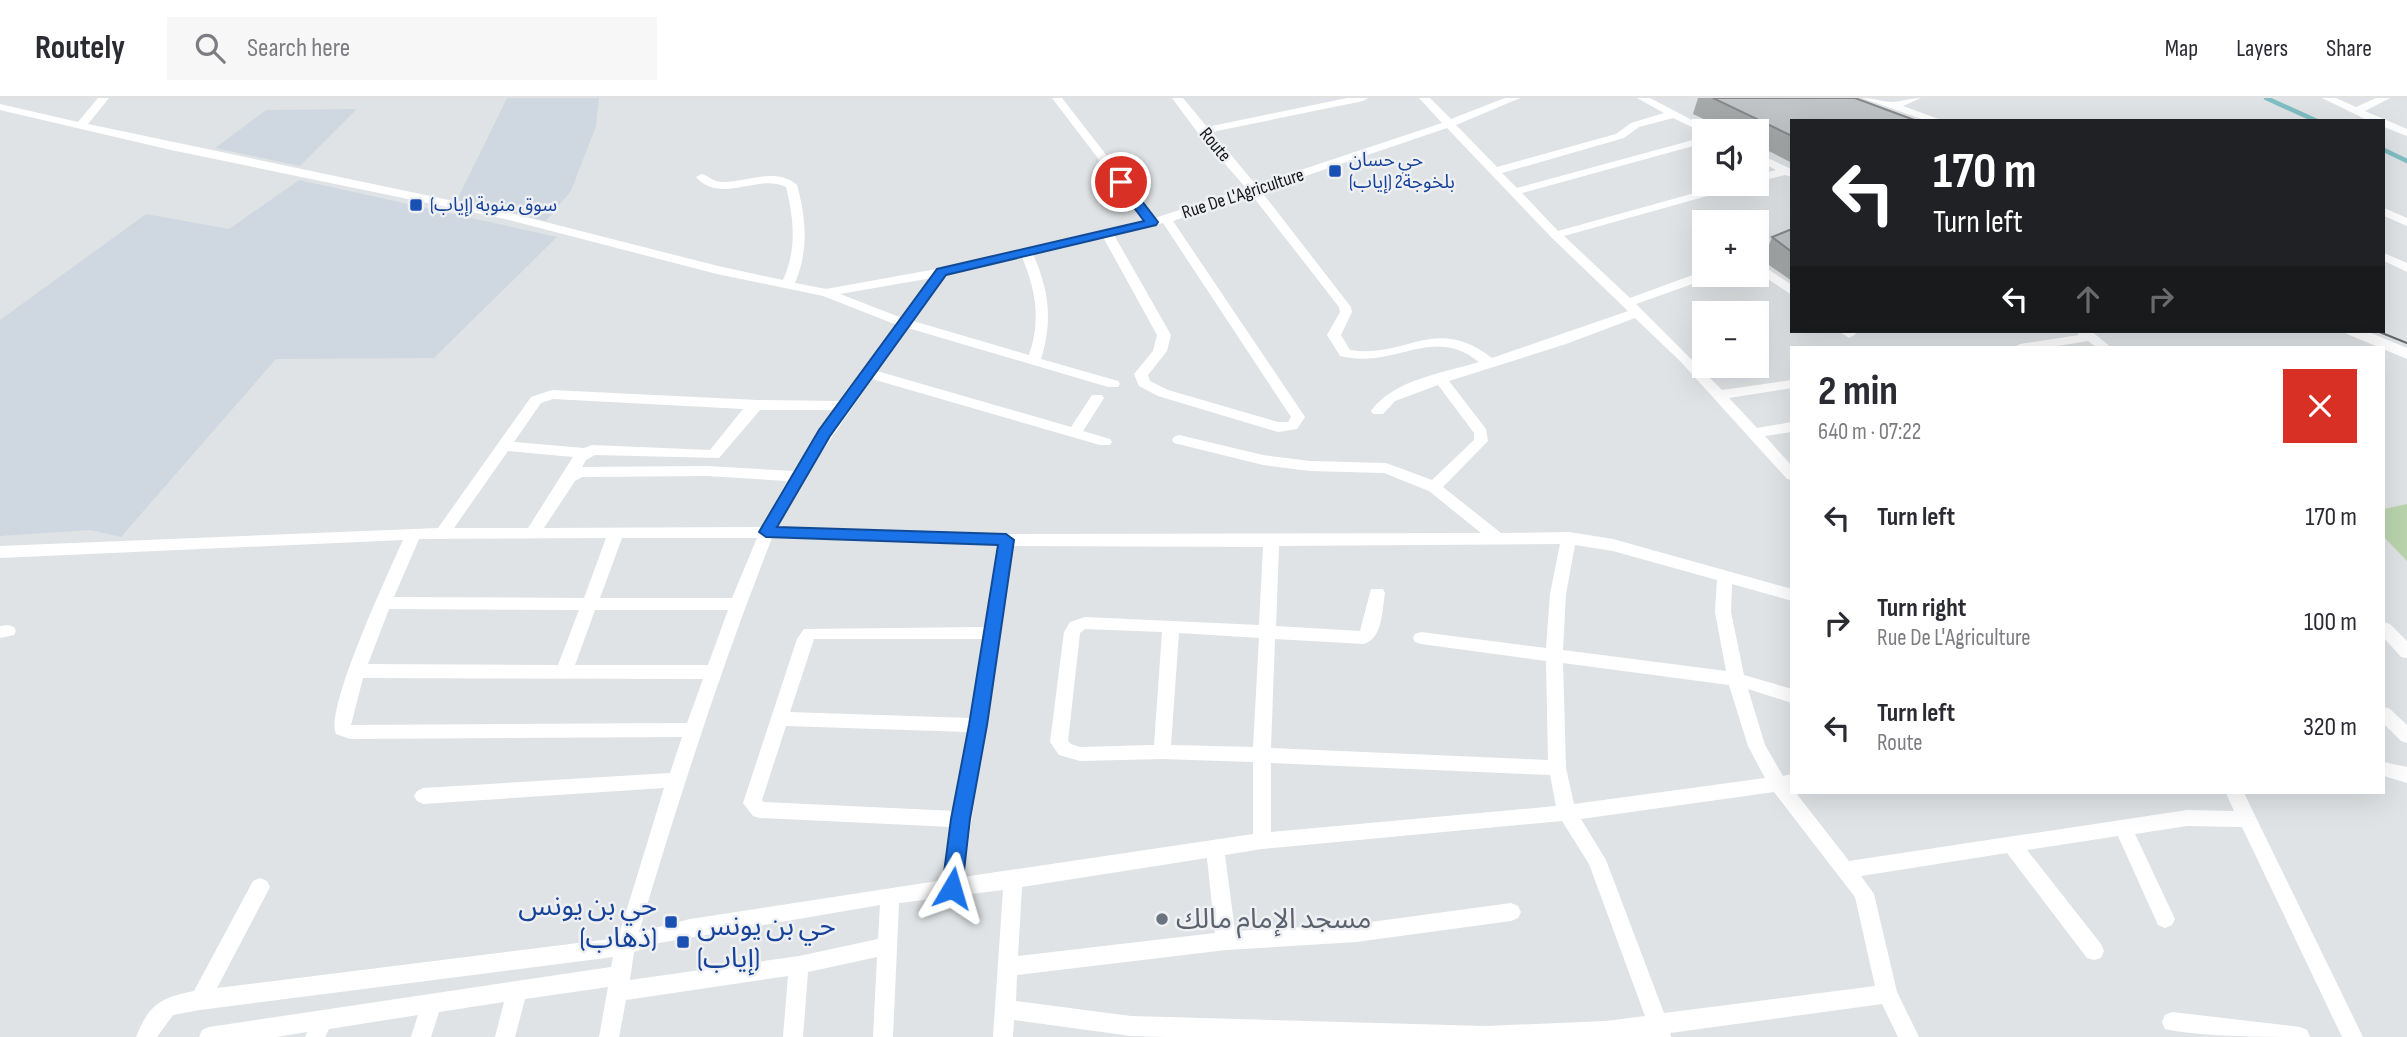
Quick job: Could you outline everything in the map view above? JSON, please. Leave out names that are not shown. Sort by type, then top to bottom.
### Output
[{"type":"main road","points":[[2358,333],[2407,354]]},
{"type":"street","points":[[82,126],[104,98]]},
{"type":"street","points":[[1057,98],[1152,222]]},
{"type":"street","name":"Route","points":[[1177,98],[1345,307],[1346,312],[1334,335],[1345,353],[1361,356],[1447,340],[1468,346],[1490,364]]},
{"type":"street","points":[[1202,131],[1363,98]]},
{"type":"street","points":[[1424,98],[1556,235],[1720,395],[1790,473]]},
{"type":"street","name":"Rue De L'Agriculture","points":[[826,293],[942,272],[1166,219],[1448,124],[1515,98]]},
{"type":"street","points":[[1642,98],[1692,123]]},
{"type":"street","points":[[1867,98],[1933,119]]},
{"type":"street","points":[[1892,106],[1916,98]]},
{"type":"street","points":[[2327,98],[2374,119]]},
{"type":"street","points":[[2356,111],[2370,100],[2385,98]]},
{"type":"street","points":[[0,107],[171,147],[506,216],[787,286],[826,293],[904,323],[1113,384]]},
{"type":"street","points":[[1496,171],[1620,136],[1634,125],[1674,114]]},
{"type":"street","points":[[2385,124],[2407,132]]},
{"type":"street","points":[[1514,192],[1692,144]]},
{"type":"street","points":[[1769,162],[1790,173]]},
{"type":"street","points":[[1769,177],[1790,173]]},
{"type":"street","points":[[702,177],[706,182],[718,185],[772,180],[784,181],[791,186],[798,212],[799,242],[797,263],[787,286]]},
{"type":"street","points":[[1556,235],[1695,196]]},
{"type":"street","points":[[2385,212],[2407,222]]},
{"type":"street","points":[[1107,233],[1164,335],[1165,342],[1161,349],[1141,374],[1144,383],[1163,393],[1278,427],[1292,426],[1298,417],[1166,219]]},
{"type":"street","points":[[1769,252],[1790,244]]},
{"type":"street","points":[[1026,252],[1037,276],[1046,314],[1034,361]]},
{"type":"street","points":[[2385,257],[2407,268]]},
{"type":"street","points":[[609,1037],[625,946],[676,780],[766,532],[797,475],[942,272]]},
{"type":"street","points":[[1769,274],[1790,290]]},
{"type":"street","points":[[1378,411],[1397,394],[1490,364],[1633,308],[1692,281]]},
{"type":"street","points":[[2030,346],[2087,334],[2102,346]]},
{"type":"street","points":[[868,373],[1105,442]]},
{"type":"street","points":[[1434,487],[1480,441],[1481,432],[1442,380]]},
{"type":"street","points":[[1720,395],[1790,384]]},
{"type":"street","points":[[442,534],[536,400],[552,394],[757,405],[844,406]]},
{"type":"street","points":[[1074,433],[1097,398]]},
{"type":"street","points":[[707,471],[714,455],[750,409],[757,405]]},
{"type":"street","points":[[1755,433],[1790,427]]},
{"type":"street","points":[[1179,440],[1263,460],[1301,465],[1386,468],[1434,487],[1497,538]]},
{"type":"street","points":[[504,446],[585,453],[592,450],[714,455]]},
{"type":"street","points":[[532,534],[585,453]]},
{"type":"street","points":[[570,477],[588,471],[707,471],[797,475]]},
{"type":"street","points":[[0,552],[414,534],[766,532],[1006,540],[1272,541],[1569,538],[1613,545],[1790,594]]},
{"type":"street","points":[[564,671],[616,533]]},
{"type":"street","points":[[414,534],[396,568],[342,715],[340,724],[345,731],[693,730]]},
{"type":"street","points":[[1569,538],[1558,594],[1554,657],[1558,768],[1567,813],[1597,860],[1660,1030]]},
{"type":"street","points":[[952,888],[960,819],[978,725],[1006,540]]},
{"type":"street","points":[[1262,841],[1262,755],[1272,541]]},
{"type":"street","points":[[146,1037],[164,1007],[200,1000],[625,946],[659,934],[690,928],[890,895],[1013,880],[1215,847],[1567,813],[1785,783],[1757,746],[1736,679],[1723,612],[1725,575]]},
{"type":"street","points":[[1377,593],[1370,631],[1364,638],[1171,626],[1085,623],[1076,626],[1072,632],[1059,742],[1065,750],[1080,754],[1162,752],[1558,768]]},
{"type":"street","points":[[384,603],[738,604]]},
{"type":"street","points":[[1162,752],[1171,626]]},
{"type":"street","points":[[2385,629],[2407,652]]},
{"type":"street","points":[[960,819],[760,810],[754,808],[752,803],[805,639],[810,633],[993,633]]},
{"type":"street","points":[[1421,638],[1736,679],[1790,695]]},
{"type":"street","points":[[358,671],[715,672]]},
{"type":"street","points":[[2385,715],[2407,736]]},
{"type":"street","points":[[781,719],[978,725]]},
{"type":"street","points":[[2385,769],[2407,775]]},
{"type":"street","points":[[423,796],[676,780]]},
{"type":"street","points":[[1792,794],[1844,870],[1864,894],[1887,994],[1909,1037]]},
{"type":"street","points":[[2235,794],[2353,1037]]},
{"type":"street","points":[[1844,870],[2187,818],[2246,819]]},
{"type":"street","points":[[2123,827],[2165,919]]},
{"type":"street","points":[[2011,844],[2094,951]]},
{"type":"street","points":[[1215,847],[1226,941]]},
{"type":"street","points":[[1003,1037],[1013,880]]},
{"type":"street","points":[[200,1000],[260,887]]},
{"type":"street","points":[[883,1037],[890,895]]},
{"type":"street","points":[[1008,967],[1226,941],[1356,933],[1511,912]]},
{"type":"street","points":[[209,1037],[319,1028],[432,1003],[517,991],[799,965],[887,946]]},
{"type":"street","points":[[793,1037],[799,965]]},
{"type":"street","points":[[505,1037],[517,991]]},
{"type":"street","points":[[1005,1009],[1131,1026],[1485,1037],[1660,1030],[1887,994]]},
{"type":"street","points":[[421,1037],[432,1003]]},
{"type":"street","points":[[2172,1022],[2300,1037]]},
{"type":"shaded area","points":[[507,98],[599,98],[596,126],[571,191],[546,221],[457,200]]},
{"type":"shaded area","points":[[357,109],[300,166],[215,148],[266,110]]},
{"type":"shaded area","points":[[299,180],[557,237],[434,358],[276,359],[121,537],[90,530],[0,536],[0,320],[146,214],[229,229]]},
{"type":"green space","points":[[2407,504],[2407,561],[2385,538],[2385,509]]},
{"type":"building","points":[[1713,98],[1855,98],[1912,119],[1790,119],[1790,135],[1769,125],[1769,119],[1757,119]]},
{"type":"building","points":[[1790,230],[1790,250],[1772,237]]},
{"type":"waterway","points":[[2266,98],[2313,119]]},
{"type":"waterway","points":[[2385,150],[2407,161]]},
{"type":"tram line","points":[[2382,333],[2407,343]]},
{"type":"place","name":"حي حسان بلخوجة2 (إياب)","points":[[1335,171]]},
{"type":"place","name":"سوق منوبة (إياب)","points":[[416,205]]},
{"type":"place","name":"مسجد الإمام مالك","points":[[1162,919]]},
{"type":"place","name":"حي بن يونس (ذهاب)","points":[[671,922]]},
{"type":"place","name":"حي بن يونس (إياب)","points":[[683,942]]},
{"type":"route","points":[[952,888],[960,819],[978,725],[1006,540],[766,532],[797,475],[942,272],[1152,222],[1121,182]]}]
